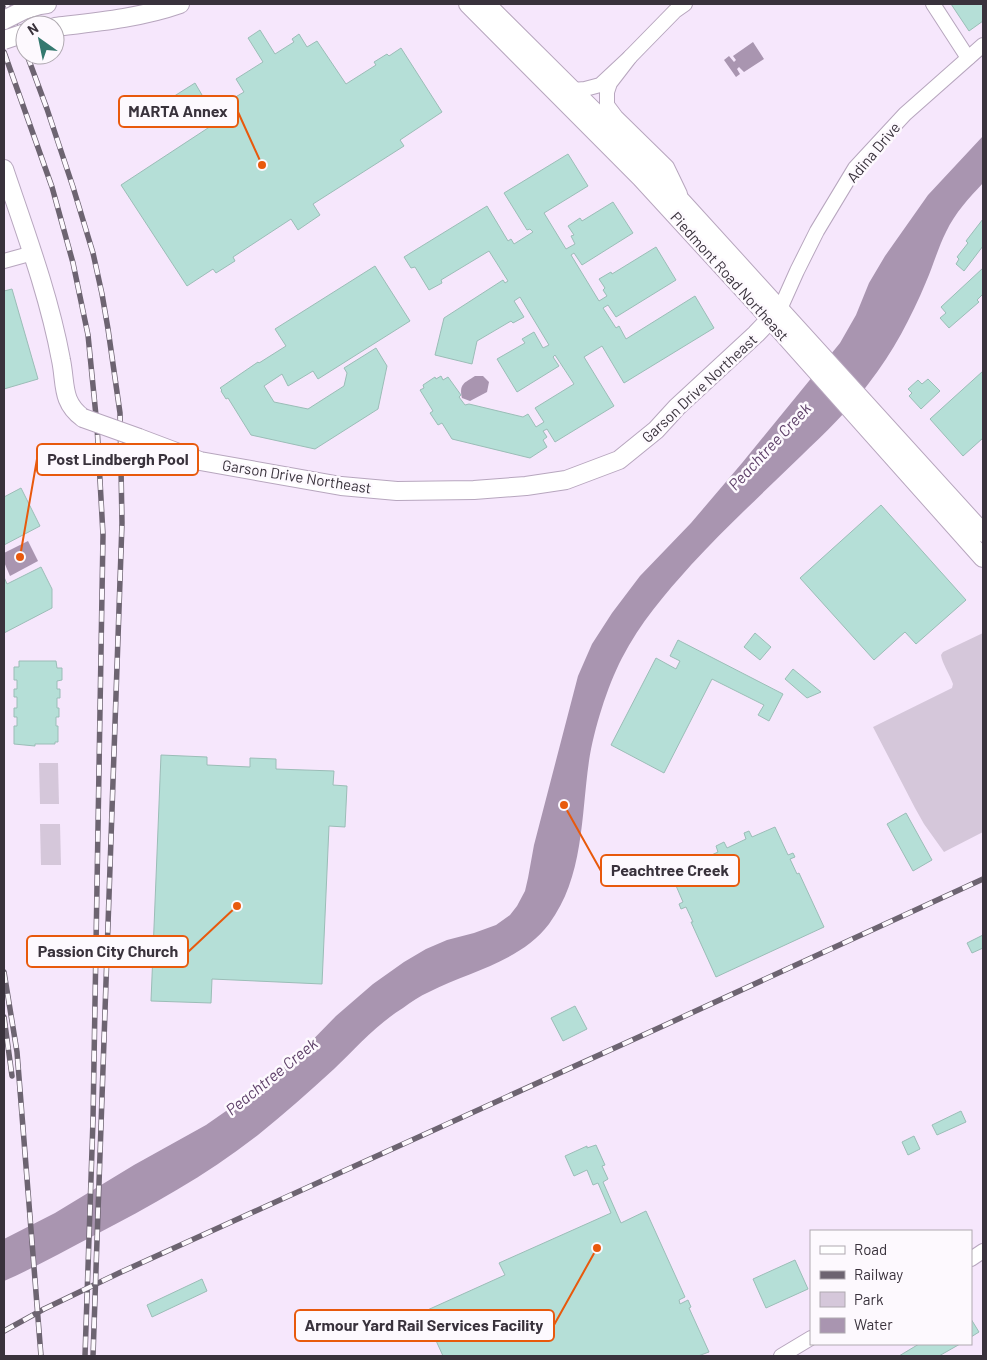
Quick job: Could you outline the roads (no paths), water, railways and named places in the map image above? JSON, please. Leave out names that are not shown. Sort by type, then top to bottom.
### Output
[{"type":"main road","points":[[65,26],[106,22],[162,10],[180,4]]},
{"type":"main road","name":"Piedmont Road Northeast","points":[[468,4],[775,314]]},
{"type":"main road","name":"Piedmont Road Northeast","points":[[486,4],[684,204],[775,314],[891,443],[983,558]]},
{"type":"main road","points":[[4,20],[38,6]]},
{"type":"main road","name":"Garson Drive Northeast","points":[[4,169],[33,253],[57,337],[69,405],[83,418],[200,460],[341,486],[397,491],[474,490],[526,486],[566,480],[619,460],[656,430],[677,407],[775,314]]},
{"type":"main road","name":"Piedmont Road Northeast","points":[[891,443],[983,533]]},
{"type":"street","points":[[573,90],[600,85],[675,11],[685,4]]},
{"type":"street","points":[[933,4],[968,58]]},
{"type":"street","name":"Adina Drive","points":[[775,314],[817,232],[855,168],[905,114],[983,44]]},
{"type":"street","points":[[630,57],[610,82],[607,92],[607,104],[616,117],[667,167],[684,204]]},
{"type":"street","points":[[4,261],[33,253]]},
{"type":"street","points":[[972,1258],[983,1252]]},
{"type":"street","points":[[781,1356],[810,1339]]},
{"type":"water","points":[[753,42],[764,59],[744,72],[739,67],[737,69],[740,74],[736,77],[724,60],[729,56],[734,62],[736,60],[733,56]]},
{"type":"water","points":[[983,136],[983,183],[963,206],[950,225],[940,244],[929,276],[914,309],[894,347],[878,371],[861,393],[819,439],[731,523],[691,565],[654,609],[629,645],[611,682],[594,735],[575,866],[569,886],[549,924],[524,948],[509,957],[426,994],[393,1014],[287,1111],[239,1150],[136,1213],[4,1281],[4,1239],[55,1213],[134,1165],[206,1125],[249,1095],[294,1059],[336,1016],[373,984],[404,962],[426,949],[447,940],[496,925],[510,915],[525,891],[534,845],[578,676],[592,644],[612,613],[640,576],[691,523],[840,343],[856,315],[869,283],[885,256],[928,195]]},
{"type":"water","points":[[475,376],[483,376],[489,382],[487,392],[470,401],[462,398],[461,390],[463,384]]},
{"type":"water","points":[[28,541],[38,561],[10,576],[4,562],[4,553]]},
{"type":"railway","points":[[7,4],[15,25]]},
{"type":"railway","points":[[4,52],[52,187],[73,263],[88,335],[97,426],[103,535],[93,1120],[85,1356]]},
{"type":"railway","points":[[31,65],[73,187],[93,253],[108,329],[120,413],[122,523],[93,1356]]},
{"type":"railway","points":[[4,1331],[44,1309],[119,1273],[983,879]]},
{"type":"railway","points":[[4,972],[17,1052],[41,1356]]},
{"type":"railway","points":[[4,1017],[12,1076]]},
{"type":"place","name":"MARTA Annex","points":[[262,165]]},
{"type":"place","name":"Post Lindbergh Pool","points":[[20,557]]},
{"type":"place","name":"Peachtree Creek","points":[[564,805]]},
{"type":"place","name":"Passion City Church","points":[[237,906]]},
{"type":"place","name":"Armour Yard Rail Services Facility","points":[[597,1248]]}]
